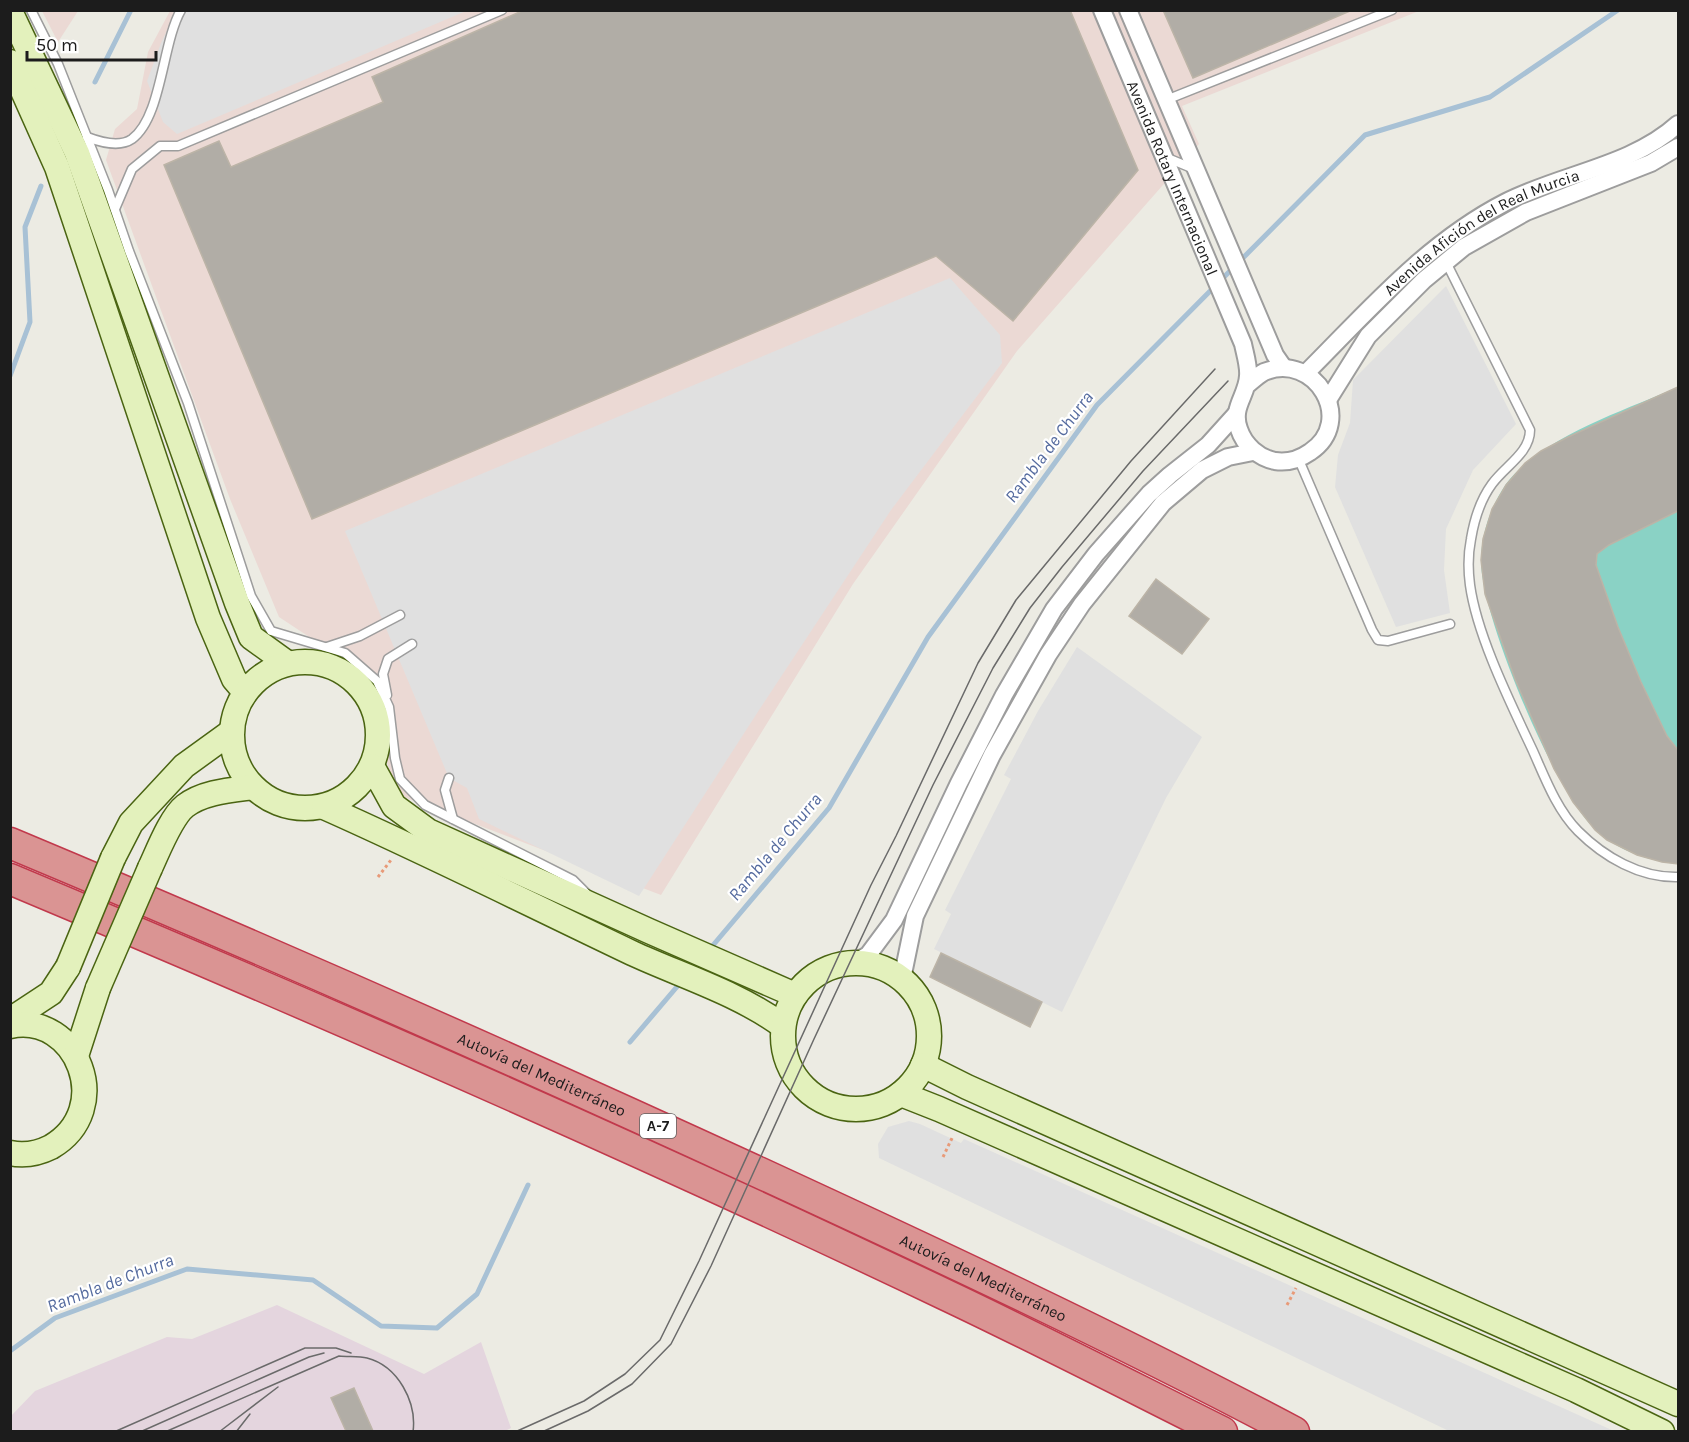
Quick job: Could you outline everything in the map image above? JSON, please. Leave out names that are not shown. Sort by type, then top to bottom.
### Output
[{"type":"highway","name":"Autovía del Mediterráneo","points":[[10,843],[213,928],[599,1098],[962,1266],[1294,1431]]},
{"type":"highway","name":"Autovía del Mediterráneo","points":[[10,879],[208,962],[631,1148],[948,1296],[1222,1431]]},
{"type":"street","name":"Avenida Rotary Internacional","points":[[1102,10],[1243,344],[1248,375],[1246,387]]},
{"type":"street","name":"Avenida Rotary Internacional","points":[[1128,10],[1260,321],[1275,355],[1284,368]]},
{"type":"street","points":[[10,11],[76,153],[229,584],[251,637],[287,663]]},
{"type":"street","points":[[10,62],[57,167],[208,618],[234,680],[245,692]]},
{"type":"street","name":"Avenida Afición del Real Murcia","points":[[1306,373],[1419,260],[1472,222],[1537,187],[1651,145],[1678,124]]},
{"type":"street","name":"Avenida Afición del Real Murcia","points":[[1328,400],[1368,336],[1424,280],[1464,247],[1526,212],[1651,163],[1678,147]]},
{"type":"street","points":[[902,979],[915,916],[992,755],[1048,655],[1082,604],[1163,503],[1202,470],[1227,458],[1253,452],[1276,461],[1299,460],[1318,447],[1329,427],[1330,410],[1321,386],[1306,373],[1284,368],[1263,372],[1246,387],[1239,400],[1236,414],[1239,430],[1253,452]]},
{"type":"street","points":[[855,962],[880,967],[902,979],[918,997],[927,1019],[929,1042],[923,1065],[901,1094],[882,1105],[861,1110],[839,1108],[819,1100],[802,1086],[790,1068],[783,1047],[783,1026],[787,1010],[795,995],[811,978],[832,967],[855,962],[868,955],[894,920],[958,783],[1004,695],[1054,609],[1096,554],[1149,494],[1208,445],[1236,414]]},
{"type":"street","points":[[324,807],[344,798],[360,784],[372,766],[378,744],[377,720],[369,698],[353,680],[333,667],[310,661],[287,663],[263,674],[245,692],[235,711],[231,732],[236,762],[253,787],[274,802],[303,807],[324,807],[405,843],[633,953],[760,1008],[783,1026]]},
{"type":"street","points":[[10,1020],[51,993],[68,967],[113,858],[131,823],[184,766],[231,732]]},
{"type":"street","points":[[372,766],[394,806],[428,831],[795,995]]},
{"type":"street","points":[[76,1056],[98,988],[166,832],[184,806],[216,792],[253,787]]},
{"type":"street","points":[[10,1026],[33,1026],[50,1032],[64,1042],[76,1056],[84,1078],[85,1101],[77,1123],[62,1140],[42,1152],[19,1155],[10,1153]]},
{"type":"street","points":[[923,1065],[967,1087],[1678,1404]]},
{"type":"street","points":[[901,1094],[1533,1371],[1662,1431]]},
{"type":"lane","points":[[31,10],[58,64],[188,403],[251,596],[271,631],[345,653],[376,681],[389,707]]},
{"type":"lane","points":[[87,137],[116,144],[131,139],[149,117],[181,10]]},
{"type":"lane","points":[[115,209],[132,169],[160,146],[178,146],[501,10]]},
{"type":"lane","points":[[1166,100],[1392,10]]},
{"type":"lane","points":[[1164,157],[1195,169]]},
{"type":"lane","points":[[129,251],[151,362]]},
{"type":"lane","points":[[1446,262],[1530,430],[1530,440],[1524,450],[1491,485],[1477,516],[1471,538],[1470,586],[1487,645],[1547,782],[1576,830],[1621,864],[1655,875],[1678,878]]},
{"type":"lane","points":[[1299,460],[1378,640],[1388,641],[1450,624]]},
{"type":"lane","points":[[326,648],[360,636],[400,615]]},
{"type":"lane","points":[[412,644],[388,659],[383,674],[400,779],[425,805],[573,880],[604,910]]},
{"type":"lane","points":[[449,778],[445,790],[453,819]]},
{"type":"shaded area","points":[[42,11],[78,11],[58,42]]},
{"type":"shaded area","points":[[170,11],[1419,11],[1182,106],[1199,144],[1017,351],[853,584],[661,895],[399,795],[368,698],[326,648],[279,617],[230,499],[106,160],[115,129],[137,109],[148,52]]},
{"type":"shaded area","points":[[176,11],[466,11],[177,134],[163,122],[147,81]]},
{"type":"shaded area","points":[[950,278],[1000,335],[1002,363],[891,510],[639,896],[479,819],[467,788],[449,778],[345,531]]},
{"type":"shaded area","points":[[1446,286],[1516,424],[1473,470],[1446,529],[1444,570],[1450,613],[1396,627],[1335,487],[1338,455],[1350,423],[1353,380]]},
{"type":"shaded area","points":[[1678,387],[1678,864],[1634,854],[1614,844],[1596,830],[1579,810],[1561,781],[1523,703],[1493,621],[1484,587],[1481,561],[1485,531],[1491,511],[1506,484],[1521,467],[1562,439],[1610,415]]},
{"type":"shaded area","points":[[1077,647],[1202,737],[1166,798],[1062,1012],[934,949],[951,914],[945,910],[1011,779],[1004,775],[1038,711]]},
{"type":"shaded area","points":[[909,1121],[961,1143],[964,1139],[1614,1431],[1449,1431],[879,1158],[878,1144],[888,1127]]},
{"type":"shaded area","points":[[277,1305],[424,1374],[481,1342],[511,1428],[503,1432],[11,1432],[10,1417],[35,1391],[167,1337],[192,1339]]},
{"type":"building","points":[[524,10],[1070,10],[1138,170],[1013,321],[936,256],[312,519],[164,165],[219,141],[231,167],[383,102],[372,77]]},
{"type":"building","points":[[1163,10],[1350,10],[1350,11],[1193,78]]},
{"type":"building","points":[[1678,387],[1678,511],[1609,545],[1597,554],[1596,565],[1641,682],[1667,736],[1678,750],[1678,864],[1637,855],[1607,840],[1595,830],[1573,802],[1554,769],[1515,679],[1485,594],[1481,560],[1483,539],[1492,509],[1506,485],[1525,463],[1541,451],[1568,437]]},
{"type":"building","points":[[1156,579],[1209,619],[1182,654],[1129,616]]},
{"type":"building","points":[[941,953],[1042,1002],[1030,1027],[930,977]]},
{"type":"building","points":[[354,1388],[373,1431],[346,1431],[331,1398]]},
{"type":"waterway","points":[[95,82],[131,10]]},
{"type":"waterway","name":"Rambla de Churra","points":[[709,950],[829,808],[928,637],[1097,405],[1365,135],[1490,97],[1618,10]]},
{"type":"waterway","points":[[10,376],[30,322],[25,227],[41,186]]},
{"type":"waterway","name":"Rambla de Churra","points":[[630,1042],[681,982]]},
{"type":"waterway","name":"Rambla de Churra","points":[[10,1351],[55,1318],[187,1269],[313,1280],[381,1326],[437,1328],[477,1294],[528,1185]]},
{"type":"tram line","points":[[515,1432],[584,1401],[625,1374],[660,1340],[699,1261],[871,885],[978,663],[1016,600],[1131,461],[1215,369]]},
{"type":"tram line","points":[[542,1432],[588,1411],[632,1384],[671,1344],[711,1266],[933,785],[993,668],[1030,608],[1062,567],[1143,471],[1228,381]]},
{"type":"tram line","points":[[114,1432],[305,1348],[336,1348],[351,1353]]},
{"type":"tram line","points":[[140,1432],[309,1357],[324,1353]]},
{"type":"tram line","points":[[165,1432],[339,1356],[361,1357],[378,1362],[396,1377],[412,1409],[413,1432]]},
{"type":"tram line","points":[[219,1432],[278,1387]]},
{"type":"tram line","points":[[236,1432],[250,1414]]}]
